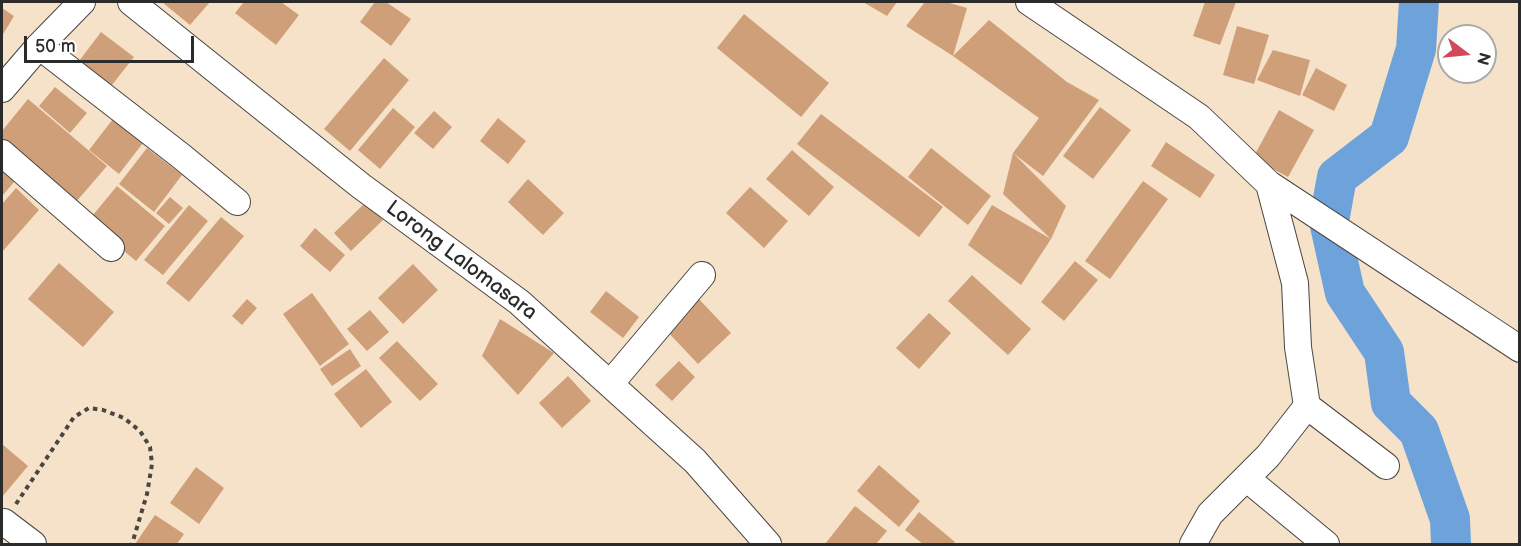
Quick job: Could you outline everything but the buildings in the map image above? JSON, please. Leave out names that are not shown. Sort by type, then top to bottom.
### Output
[{"type":"street","points":[[2,89],[39,46],[82,2]]},
{"type":"street","name":"Lorong Lalomasara","points":[[131,2],[361,186],[519,302],[694,461],[768,544]]},
{"type":"street","points":[[1029,2],[1199,117],[1269,184],[1520,349]]},
{"type":"street","points":[[39,46],[237,202]]},
{"type":"street","points":[[2,153],[111,248]]},
{"type":"street","points":[[1269,184],[1295,283],[1298,347],[1307,406],[1386,466]]},
{"type":"street","points":[[610,384],[702,275]]},
{"type":"street","points":[[1193,544],[1210,514],[1268,456],[1307,406]]},
{"type":"street","points":[[1246,478],[1326,544]]},
{"type":"street","points":[[3,524],[33,544]]},
{"type":"path","points":[[3,524],[74,417],[89,408],[103,410],[124,418],[140,431],[150,447],[152,464],[132,544]]},
{"type":"waterway","points":[[1419,2],[1416,49],[1389,137],[1337,177],[1329,221],[1345,293],[1384,352],[1391,403],[1419,431],[1450,519],[1451,544]]}]
